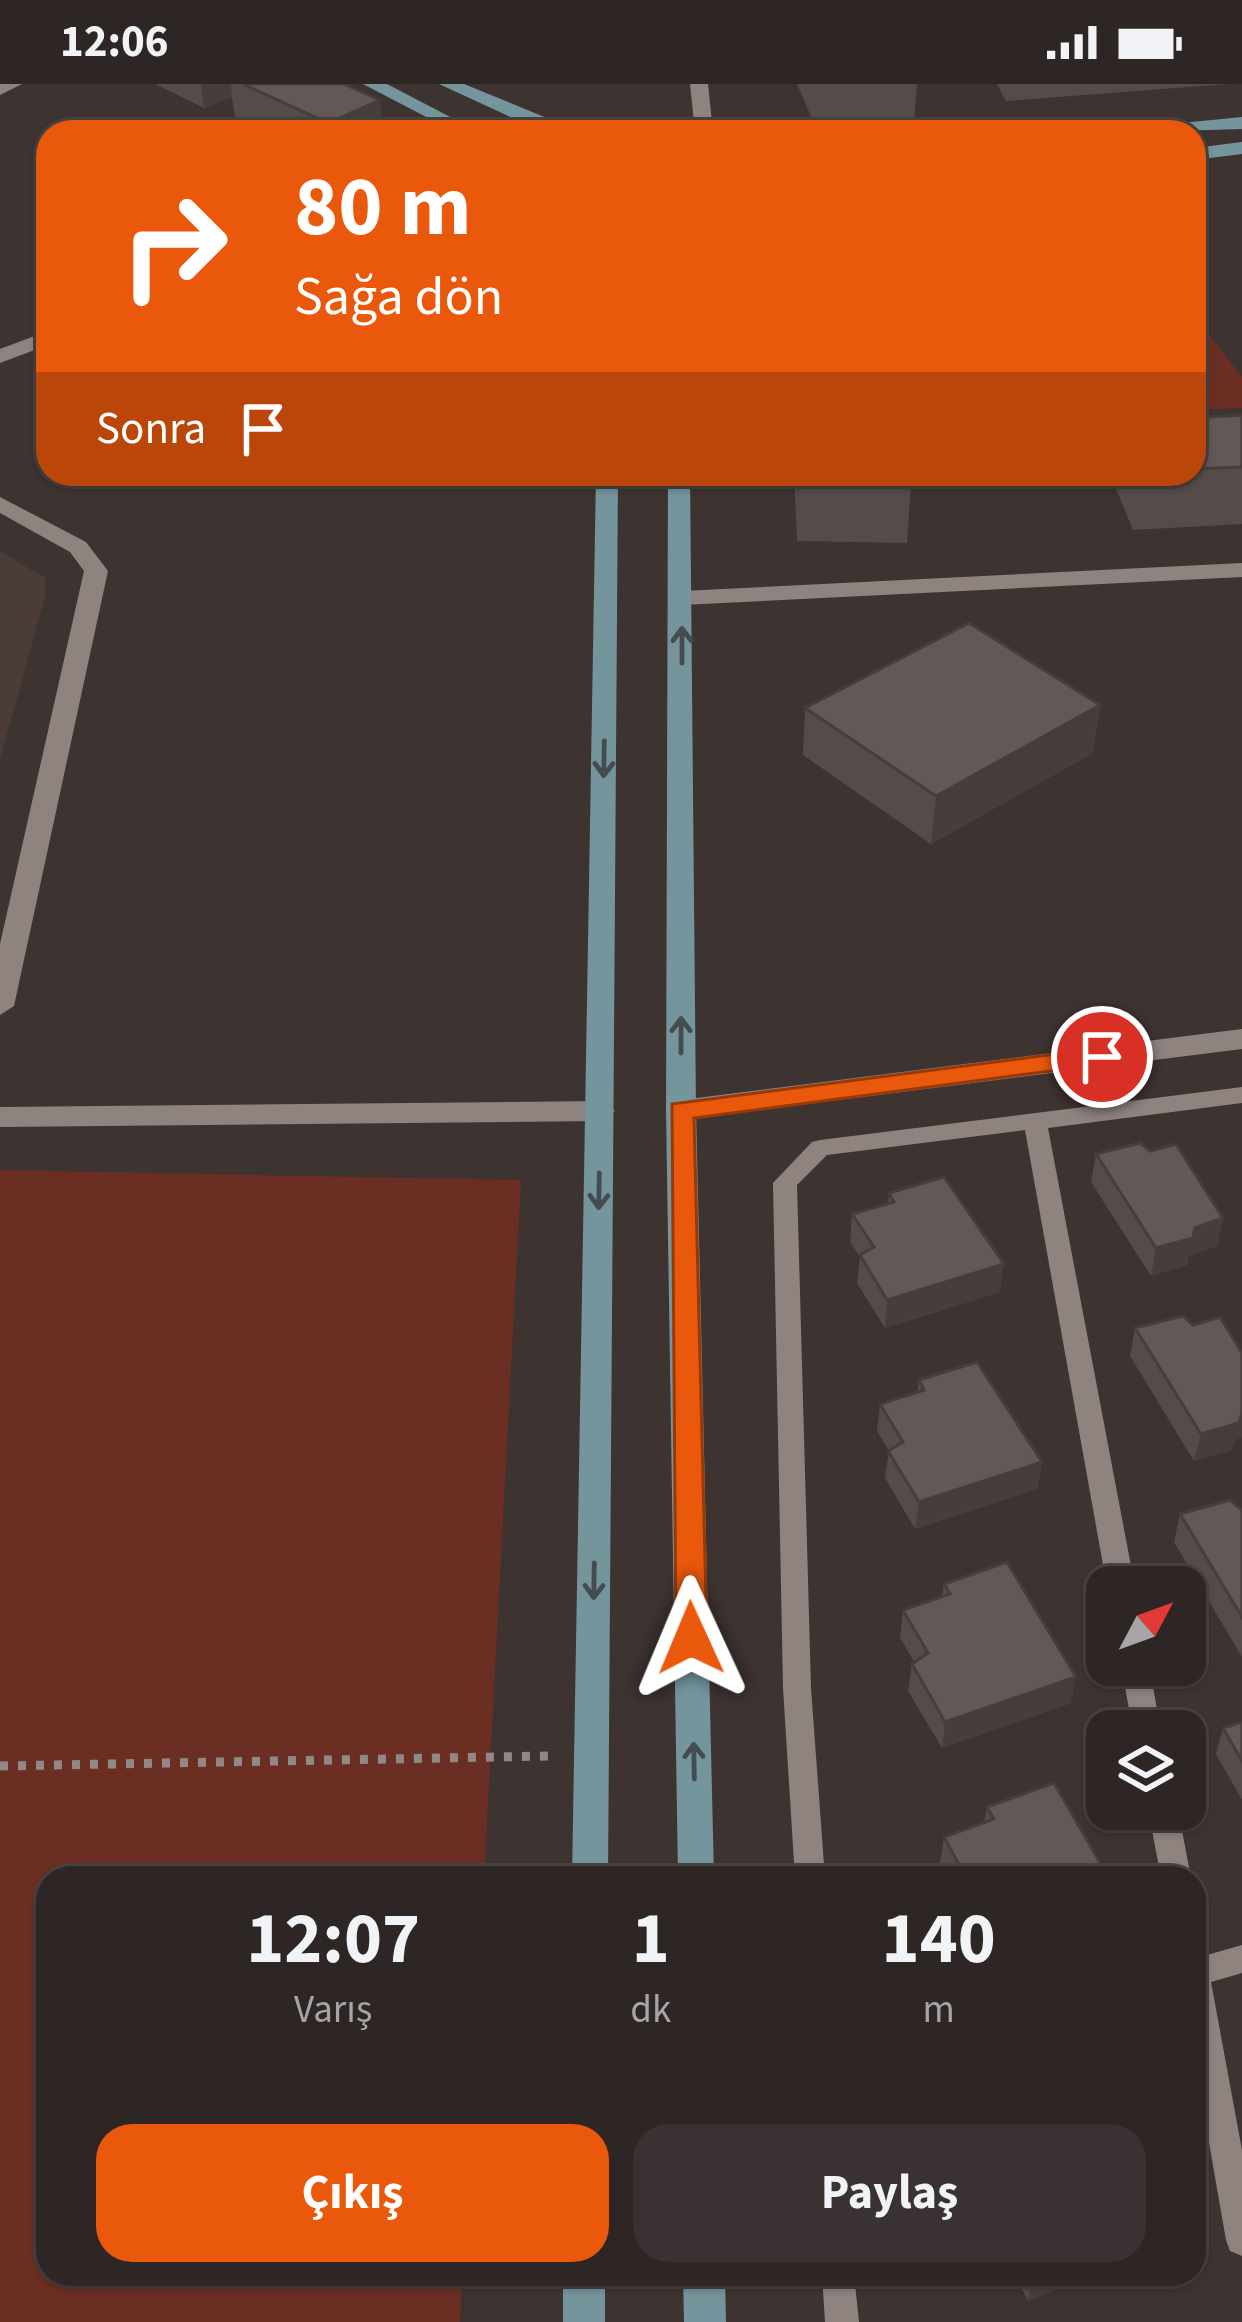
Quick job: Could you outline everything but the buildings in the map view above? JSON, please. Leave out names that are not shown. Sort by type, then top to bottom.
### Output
[{"type":"main road","points":[[372,84],[446,120]]},
{"type":"main road","points":[[448,84],[531,120]]},
{"type":"main road","points":[[1206,127],[1242,123]]},
{"type":"main road","points":[[1206,152],[1242,148]]},
{"type":"main road","points":[[590,1866],[607,486]]},
{"type":"main road","points":[[680,486],[681,1110],[696,1866]]},
{"type":"main road","points":[[584,2286],[584,2322]]},
{"type":"main road","points":[[704,2286],[705,2322]]},
{"type":"street","points":[[0,89],[13,84]]},
{"type":"street","points":[[699,84],[703,120]]},
{"type":"street","points":[[0,357],[36,342]]},
{"type":"street","points":[[0,504],[78,547],[96,571],[0,1006]]},
{"type":"street","points":[[682,598],[1242,570]]},
{"type":"street","points":[[681,1110],[1242,1039]]},
{"type":"street","points":[[0,1117],[600,1111]]},
{"type":"lane","points":[[809,1866],[797,1688],[785,1183],[820,1148],[1242,1095]]},
{"type":"lane","points":[[1036,1122],[1117,1566]]},
{"type":"lane","points":[[1167,1830],[1174,1866]]},
{"type":"lane","points":[[1206,1968],[1242,1959]]},
{"type":"lane","points":[[1206,2038],[1242,2240]]},
{"type":"lane","points":[[839,2286],[842,2322]]},
{"type":"path","points":[[0,1766],[592,1755]]},
{"type":"shaded area","points":[[1206,331],[1242,377],[1242,408],[1206,410]]},
{"type":"shaded area","points":[[0,551],[45,578],[45,597],[0,760]]},
{"type":"shaded area","points":[[0,1170],[521,1180],[485,1866],[36,1866],[36,2286],[462,2286],[460,2322],[0,2322]]},
{"type":"route","points":[[691,1638],[681,1110],[1102,1057]]}]
